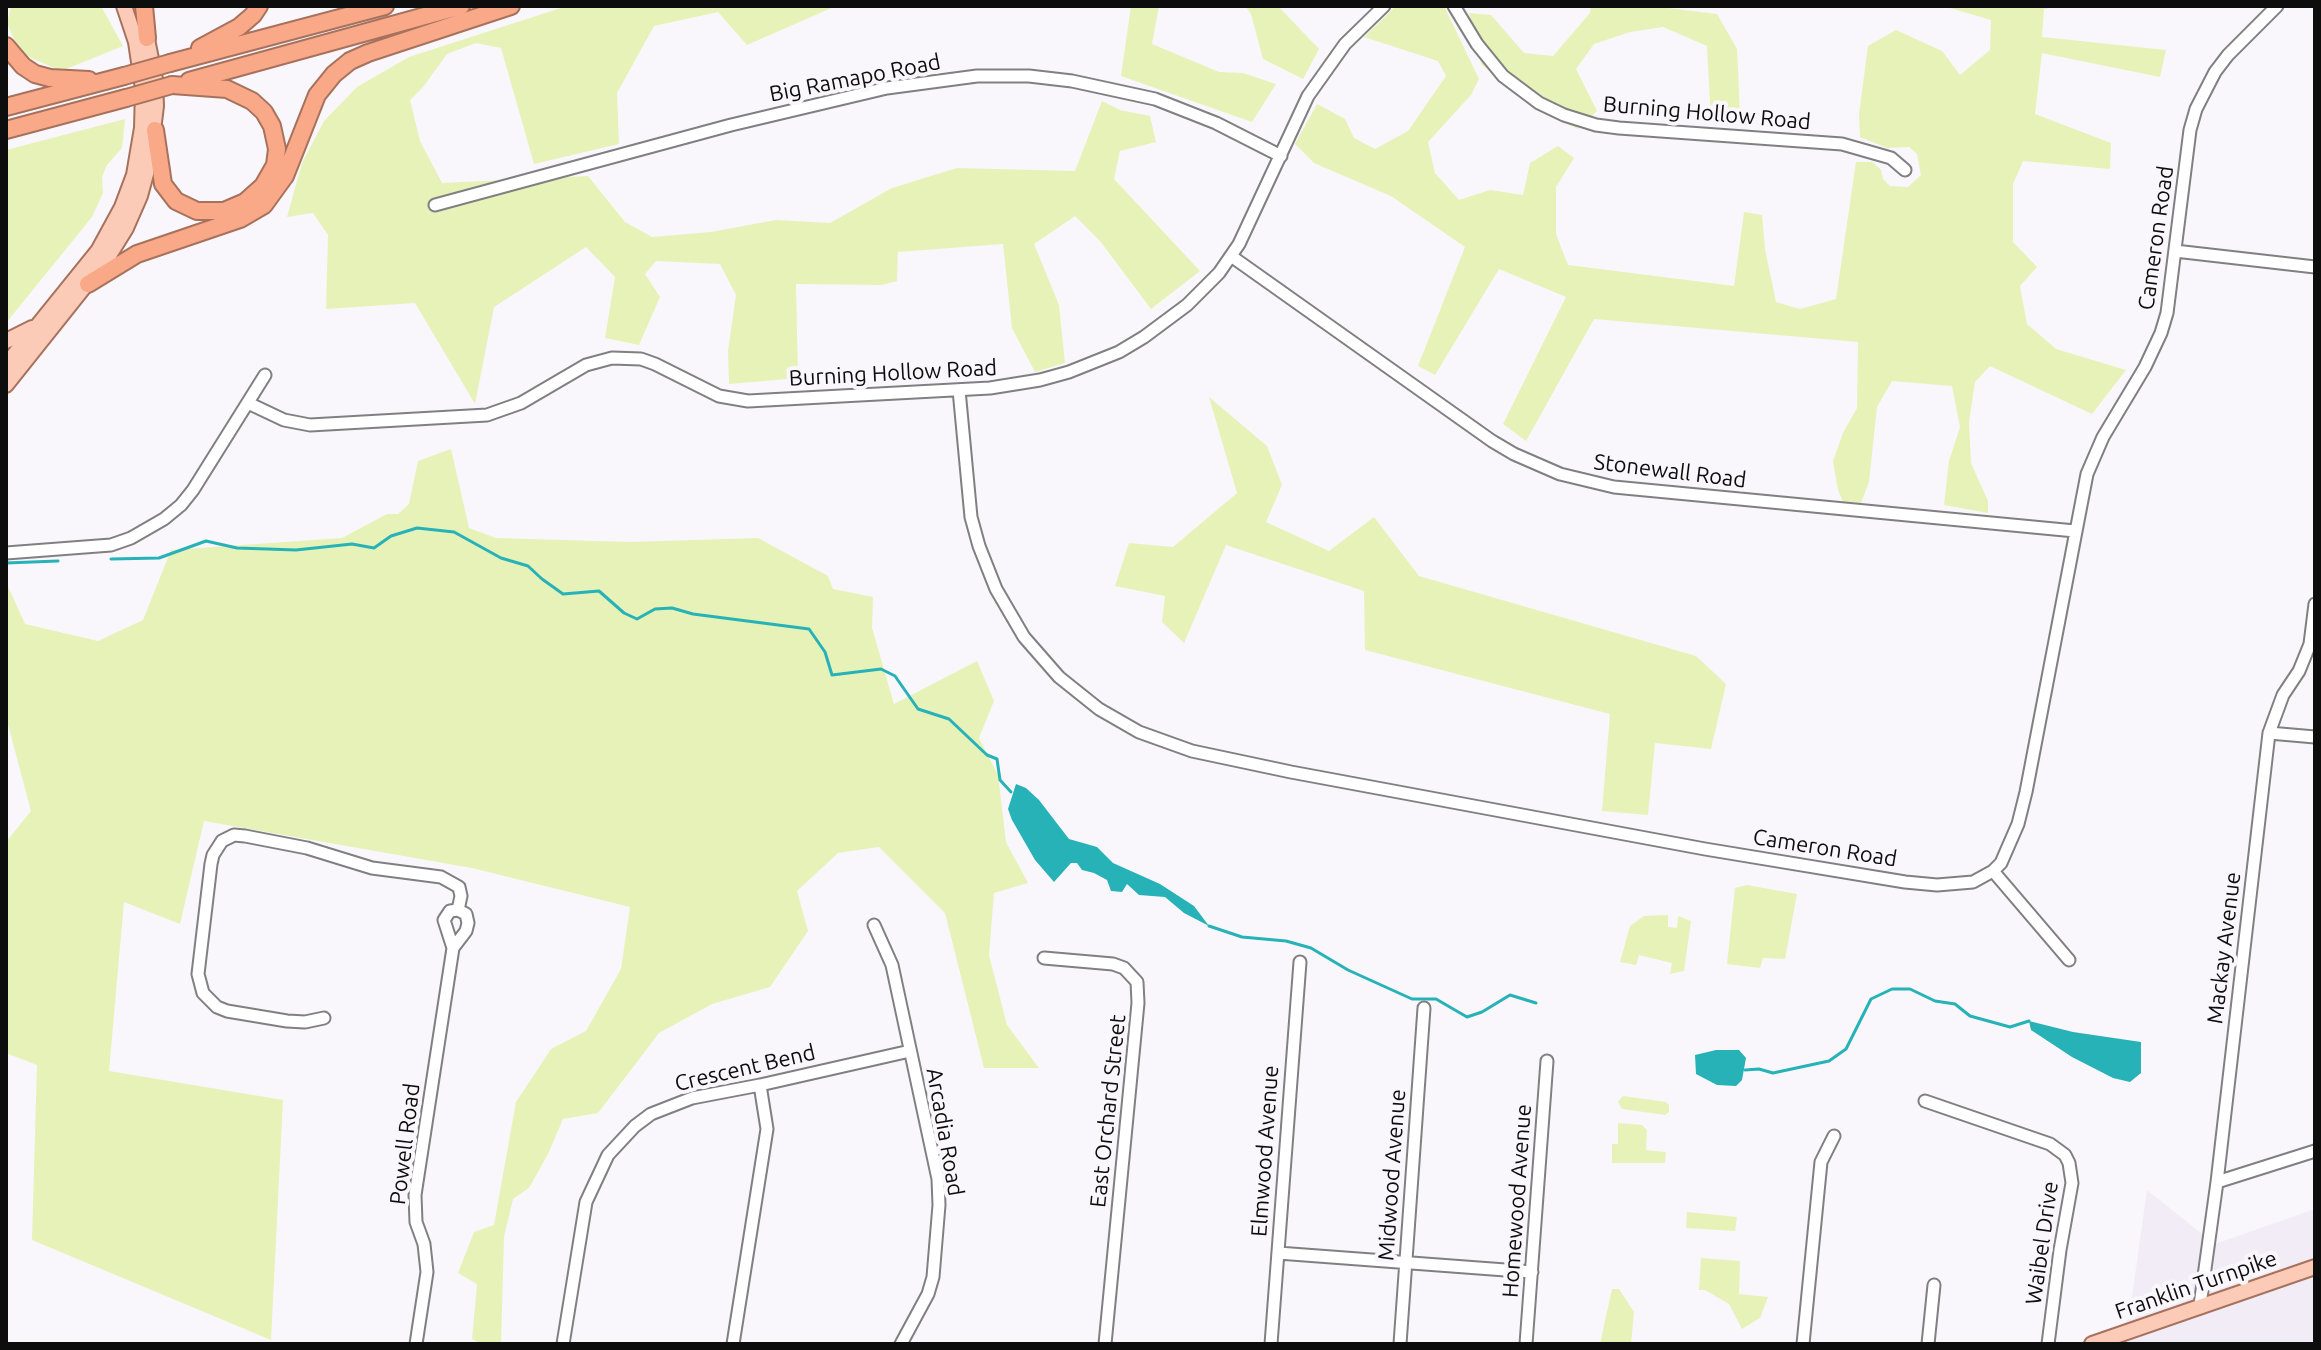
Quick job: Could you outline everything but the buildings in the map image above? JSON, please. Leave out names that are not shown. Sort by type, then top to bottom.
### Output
[{"type":"highway","points":[[144,6],[147,38]]},
{"type":"highway","points":[[170,63],[239,27],[259,6]]},
{"type":"highway","points":[[6,104],[33,100],[385,6]]},
{"type":"highway","points":[[6,130],[461,6]]},
{"type":"highway","points":[[88,284],[137,254],[240,219],[264,205],[285,176],[317,95],[334,74],[350,61],[511,6]]},
{"type":"highway","points":[[6,46],[17,61],[35,74],[50,78],[103,81]]},
{"type":"highway","points":[[155,130],[163,184],[176,201],[188,208],[216,212],[238,206],[258,192],[271,173],[276,158],[274,133],[268,119],[254,102],[241,93],[227,89],[172,85]]},
{"type":"highway","points":[[6,140],[60,115]]},
{"type":"main road","points":[[6,365],[107,236],[134,175],[141,143],[143,89],[139,58],[124,6]]},
{"type":"main road","points":[[6,385],[118,243],[145,179],[155,130],[156,92],[147,38],[137,6]]},
{"type":"main road","points":[[6,341],[40,324]]},
{"type":"main road","name":"Franklin Turnpike","points":[[2092,1344],[2315,1267]]},
{"type":"street","name":"Burning Hollow Road","points":[[248,403],[284,420],[310,425],[470,417],[521,403],[599,360],[626,357],[655,364],[710,393],[733,400],[1011,386],[1069,372],[1119,352],[1164,323],[1219,273],[1231,256],[1308,96],[1325,69],[1384,6]]},
{"type":"street","name":"Burning Hollow Road","points":[[1454,6],[1477,44],[1503,76],[1539,103],[1577,120],[1619,128],[1842,144],[1891,158],[1905,170]]},
{"type":"street","name":"Cameron Road","points":[[959,390],[971,517],[987,569],[1002,601],[1024,637],[1059,677],[1099,709],[1139,732],[1192,751],[1291,772],[1867,877],[1961,885],[1973,882],[1993,871],[2007,853],[2026,792],[2084,485],[2093,457],[2161,333],[2167,313],[2190,130],[2204,92],[2228,55],[2277,6]]},
{"type":"street","name":"Big Ramapo Road","points":[[435,205],[731,125],[871,91],[917,82],[977,76],[1029,76],[1072,81],[1155,99],[1216,123],[1281,156]]},
{"type":"street","points":[[2175,251],[2315,267]]},
{"type":"street","name":"Stonewall Road","points":[[1231,256],[1492,441],[1560,474],[1614,487],[2075,531]]},
{"type":"street","points":[[6,553],[111,545],[148,530],[167,517],[185,501],[265,375]]},
{"type":"street","name":"Mackay Avenue","points":[[2200,1305],[2269,733],[2283,695],[2299,671],[2310,644],[2315,604]]},
{"type":"street","points":[[2269,733],[2315,737]]},
{"type":"street","points":[[324,1018],[305,1022],[287,1021],[227,1011],[217,1007],[203,993],[198,974],[209,880],[213,855],[222,841],[234,835],[245,836],[307,848],[372,868],[441,877],[459,887],[458,910]]},
{"type":"street","points":[[1993,871],[2069,960]]},
{"type":"street","name":"Powell Road","points":[[416,1344],[427,1272],[424,1244],[416,1222],[415,1195],[453,948],[444,920],[450,911],[458,910],[466,914],[468,923],[466,931],[453,948]]},
{"type":"street","name":"Arcadia Road","points":[[874,925],[892,965],[938,1179],[933,1277],[928,1294],[901,1344]]},
{"type":"street","name":"East Orchard Street","points":[[1044,958],[1113,964],[1132,974],[1137,982],[1138,1003],[1105,1344]]},
{"type":"street","name":"Elmwood Avenue","points":[[1271,1344],[1300,962]]},
{"type":"street","name":"Midwood Avenue","points":[[1400,1344],[1424,1008]]},
{"type":"street","name":"Crescent Bend","points":[[563,1344],[586,1202],[608,1155],[635,1126],[662,1109],[692,1098],[910,1051]]},
{"type":"street","name":"Homewood Avenue","points":[[1526,1344],[1547,1061]]},
{"type":"street","points":[[733,1344],[767,1129],[760,1085]]},
{"type":"street","name":"Waibel Drive","points":[[1925,1101],[2050,1144],[2065,1155],[2072,1183],[2048,1344]]},
{"type":"street","points":[[1803,1344],[1821,1162],[1834,1136]]},
{"type":"street","points":[[2217,1182],[2315,1151]]},
{"type":"street","points":[[1278,1253],[1532,1272]]},
{"type":"street","points":[[1928,1344],[1934,1285]]},
{"type":"shaded area","points":[[2147,1190],[2215,1244],[2315,1209],[2315,1344],[2081,1344],[2115,1333],[2129,1318]]},
{"type":"green space","points":[[11,6],[101,6],[123,46],[61,71],[20,53],[7,23]]},
{"type":"green space","points":[[567,6],[836,6],[747,45],[718,12],[654,26],[617,93],[619,144],[534,164],[501,48],[476,43],[447,54],[410,100],[420,141],[442,183],[588,176],[625,222],[652,237],[711,232],[776,220],[830,223],[892,188],[957,168],[1075,171],[1102,101],[1120,110],[1150,116],[1156,142],[1120,151],[1114,179],[1200,271],[1151,309],[1100,241],[1075,216],[1034,244],[1059,305],[1065,363],[1035,372],[1012,328],[1003,244],[898,252],[897,281],[881,285],[796,284],[798,378],[729,384],[728,351],[736,295],[720,264],[656,261],[645,274],[660,297],[639,345],[605,338],[615,277],[586,247],[494,307],[475,404],[415,303],[326,309],[328,235],[313,213],[287,217],[302,163],[324,121],[357,87],[409,57]]},
{"type":"green space","points":[[1131,6],[1159,6],[1152,44],[1219,72],[1243,73],[1276,84],[1252,122],[1121,76]]},
{"type":"green space","points":[[1245,6],[1278,6],[1319,49],[1303,79],[1263,59],[1251,14]]},
{"type":"green space","points":[[1396,6],[1444,6],[1479,79],[1471,95],[1428,142],[1435,173],[1459,200],[1490,190],[1523,195],[1530,163],[1558,146],[1574,158],[1556,187],[1556,234],[1568,265],[1734,286],[1744,212],[1762,215],[1765,249],[1776,302],[1800,309],[1836,299],[1856,162],[1873,162],[1890,186],[1908,187],[1921,175],[1917,154],[1909,147],[1887,148],[1860,137],[1859,114],[1868,46],[1896,30],[1942,51],[1960,75],[1990,50],[1991,20],[1943,6],[2059,6],[2044,9],[2042,37],[2166,50],[2160,77],[2042,53],[2035,114],[2111,143],[2110,169],[2023,161],[2013,184],[2013,242],[2037,267],[2020,286],[2027,324],[2056,349],[2126,370],[2092,414],[1990,366],[1975,382],[1969,422],[1971,463],[1988,501],[1988,513],[1944,505],[1949,461],[1960,427],[1952,386],[1892,381],[1877,407],[1869,482],[1861,503],[1843,502],[1833,461],[1843,433],[1857,408],[1858,342],[1594,319],[1526,441],[1503,424],[1566,297],[1499,269],[1435,375],[1418,366],[1465,247],[1391,196],[1314,163],[1295,144],[1317,104],[1345,119],[1354,138],[1375,149],[1408,131],[1446,76],[1438,61],[1364,37]]},
{"type":"green space","points":[[1591,6],[1652,6],[1717,14],[1737,49],[1740,114],[1711,122],[1707,46],[1663,27],[1630,32],[1594,44],[1576,69],[1597,111],[1578,129],[1534,109],[1481,64],[1469,13],[1491,15],[1524,53],[1553,56],[1590,13]]},
{"type":"green space","points":[[125,119],[122,148],[107,165],[102,177],[103,193],[92,217],[6,323],[6,150]]},
{"type":"green space","points":[[1209,397],[1267,446],[1282,485],[1266,522],[1329,551],[1374,517],[1419,576],[1696,656],[1726,684],[1711,749],[1655,743],[1648,815],[1602,811],[1610,714],[1365,650],[1364,591],[1226,545],[1184,643],[1162,622],[1165,596],[1115,586],[1129,543],[1173,547],[1237,493]]},
{"type":"green space","points":[[451,449],[469,528],[496,538],[630,542],[758,538],[828,576],[833,589],[873,597],[872,628],[894,704],[977,661],[994,701],[979,738],[998,775],[1006,842],[1028,883],[994,893],[989,955],[1007,1025],[1039,1068],[984,1068],[945,913],[879,847],[838,853],[797,891],[808,931],[770,987],[712,1004],[659,1033],[598,1113],[563,1119],[529,1188],[513,1199],[504,1237],[501,1344],[482,1344],[472,1339],[477,1284],[458,1273],[474,1232],[494,1225],[516,1102],[551,1049],[586,1031],[621,969],[630,907],[472,868],[204,821],[180,924],[124,902],[109,1071],[283,1100],[271,1340],[32,1240],[37,1065],[6,1053],[6,842],[31,811],[6,717],[6,582],[25,624],[98,641],[143,620],[171,550],[342,538],[387,514],[398,514],[409,504],[418,461]]},
{"type":"green space","points":[[1747,885],[1797,894],[1785,959],[1763,958],[1760,968],[1727,964],[1735,888]]},
{"type":"green space","points":[[1668,915],[1668,927],[1677,928],[1678,916],[1691,921],[1684,971],[1670,974],[1672,963],[1639,955],[1636,965],[1620,962],[1630,926],[1644,916]]},
{"type":"green space","points":[[1623,1096],[1666,1102],[1669,1112],[1665,1115],[1622,1109],[1618,1102]]},
{"type":"green space","points":[[1618,1123],[1642,1125],[1647,1130],[1646,1150],[1666,1152],[1665,1163],[1612,1163],[1612,1144],[1618,1144]]},
{"type":"green space","points":[[1687,1212],[1737,1217],[1735,1231],[1686,1228]]},
{"type":"green space","points":[[1701,1258],[1740,1261],[1739,1294],[1768,1297],[1760,1318],[1742,1329],[1729,1304],[1705,1290],[1699,1290]]},
{"type":"green space","points":[[1612,1289],[1619,1289],[1634,1312],[1631,1344],[1600,1344]]},
{"type":"water","points":[[1016,784],[1026,788],[1039,800],[1069,839],[1097,847],[1113,863],[1160,884],[1194,906],[1209,926],[1184,913],[1165,897],[1139,895],[1127,884],[1122,892],[1111,891],[1107,880],[1082,870],[1077,863],[1071,863],[1054,882],[1035,860],[1012,820],[1008,809]]},
{"type":"water","points":[[2029,1021],[2073,1032],[2141,1042],[2141,1073],[2130,1082],[2113,1078],[2072,1057],[2031,1030]]},
{"type":"water","points":[[1716,1050],[1739,1050],[1746,1058],[1742,1080],[1736,1086],[1717,1085],[1696,1074],[1695,1055]]},
{"type":"waterway","points":[[111,559],[159,558],[206,541],[237,548],[296,550],[352,544],[374,548],[391,536],[417,528],[454,532],[501,558],[528,566],[563,594],[599,591],[624,613],[637,619],[655,609],[672,608],[693,614],[809,629],[825,652],[832,675],[881,669],[895,676],[918,709],[949,719],[987,755],[997,759],[1000,780],[1011,792]]},
{"type":"waterway","points":[[6,563],[58,561]]},
{"type":"waterway","points":[[1209,926],[1242,937],[1286,941],[1311,948],[1348,970],[1412,999],[1436,999],[1467,1017],[1510,995],[1536,1003]]},
{"type":"waterway","points":[[1745,1070],[1759,1069],[1773,1073],[1829,1061],[1846,1049],[1871,999],[1892,989],[1910,989],[1935,1001],[1955,1004],[1970,1016],[2010,1027],[2029,1021]]}]
